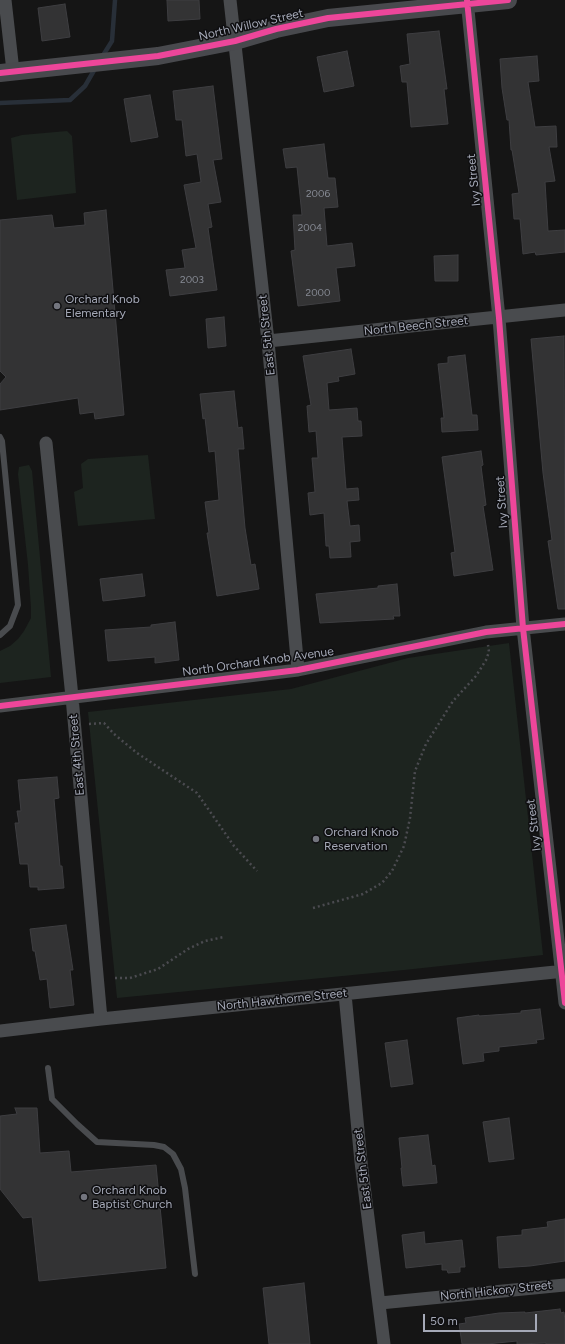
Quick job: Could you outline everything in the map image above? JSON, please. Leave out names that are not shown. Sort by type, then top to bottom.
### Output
[{"type":"main road","name":"North Willow Street","points":[[6,72],[158,56],[235,41],[276,29],[328,18],[467,2],[508,0]]},
{"type":"street","points":[[5,0],[6,72]]},
{"type":"street","name":"East 5th Street","points":[[230,0],[268,341],[298,670]]},
{"type":"street","name":"Ivy Street","points":[[467,2],[498,318],[523,628],[563,971],[565,1002]]},
{"type":"street","name":"North Beech Street","points":[[268,341],[565,310]]},
{"type":"street","name":"East 4th Street","points":[[46,443],[72,697],[101,1019]]},
{"type":"street","name":"North Orchard Knob Avenue","points":[[0,706],[298,670],[486,632],[565,624]]},
{"type":"street","name":"North Hawthorne Street","points":[[0,1032],[101,1019],[563,971]]},
{"type":"street","name":"East 5th Street","points":[[345,994],[361,1162],[384,1344]]},
{"type":"street","name":"North Hickory Street","points":[[380,1303],[565,1284]]},
{"type":"lane","points":[[0,437],[2,441],[4,459],[18,605],[10,626],[0,635]]},
{"type":"lane","points":[[48,1068],[52,1098],[97,1142],[154,1145],[164,1147],[173,1154],[181,1169],[185,1188],[195,1274]]},
{"type":"path","points":[[313,908],[363,894],[382,883],[392,871],[404,846],[410,818],[415,771],[426,744],[453,702],[476,676],[486,660],[489,652],[486,632]]},
{"type":"path","points":[[89,724],[104,723],[114,734],[137,753],[197,793],[234,846],[257,871]]},
{"type":"path","points":[[115,978],[130,978],[158,969],[188,949],[205,941],[224,937]]},
{"type":"shaded area","points":[[67,131],[72,136],[76,193],[17,200],[11,138],[22,135]]},
{"type":"shaded area","points":[[148,455],[155,519],[78,526],[74,492],[83,488],[81,464],[88,459]]},
{"type":"shaded area","points":[[29,465],[32,471],[51,677],[0,683],[0,651],[10,646],[18,639],[31,618],[28,565],[18,474],[19,467]]},
{"type":"shaded area","name":"Orchard Knob Reservation","points":[[509,643],[543,955],[117,998],[88,712],[291,689],[408,658]]},
{"type":"building","points":[[167,0],[199,0],[200,19],[168,21]]},
{"type":"building","points":[[65,4],[70,37],[42,41],[38,8]]},
{"type":"building","points":[[439,31],[447,89],[444,89],[448,124],[411,127],[407,82],[402,82],[400,66],[410,64],[407,34]]},
{"type":"building","points":[[347,51],[354,86],[324,92],[317,57]]},
{"type":"building","points":[[537,56],[539,81],[528,82],[535,127],[556,126],[557,147],[549,147],[555,181],[545,182],[548,231],[565,230],[565,252],[536,255],[535,252],[523,254],[520,219],[514,219],[512,194],[519,193],[511,150],[509,120],[507,120],[502,88],[500,59]]},
{"type":"building","points":[[213,86],[222,159],[213,160],[221,202],[208,204],[212,227],[208,228],[217,290],[170,296],[166,270],[185,268],[182,250],[196,248],[184,185],[201,182],[197,154],[186,156],[182,120],[176,120],[173,91]]},
{"type":"building","points":[[150,95],[158,137],[131,142],[124,99]]},
{"type":"building","points":[[324,144],[328,178],[335,178],[338,207],[324,208],[327,246],[352,243],[355,266],[336,268],[340,301],[298,306],[291,251],[295,250],[293,215],[302,215],[297,167],[286,168],[283,149]]},
{"type":"building","name":"Orchard Knob Elementary","points":[[106,210],[124,415],[95,419],[94,412],[80,414],[78,398],[0,410],[0,384],[6,377],[0,371],[0,220],[52,215],[54,228],[85,225],[84,213]]},
{"type":"building","points":[[458,255],[458,281],[435,281],[434,256]]},
{"type":"building","points":[[224,317],[226,346],[208,348],[206,319]]},
{"type":"building","points":[[564,336],[565,609],[558,609],[548,541],[552,540],[543,473],[531,339]]},
{"type":"building","points":[[351,349],[355,374],[338,377],[339,381],[327,383],[329,410],[357,408],[358,421],[361,421],[362,436],[342,437],[346,489],[358,488],[359,500],[347,501],[350,526],[359,525],[360,541],[350,542],[351,557],[330,558],[329,546],[326,546],[324,513],[310,515],[308,493],[315,492],[312,458],[318,458],[316,431],[309,432],[307,406],[311,405],[303,356]]},
{"type":"building","points":[[465,355],[472,415],[477,415],[478,430],[442,432],[441,418],[444,418],[438,364],[448,363],[448,357]]},
{"type":"building","points":[[234,391],[238,428],[242,427],[244,449],[238,449],[245,528],[251,565],[255,564],[259,589],[217,596],[207,533],[209,533],[205,502],[219,500],[215,451],[209,452],[205,418],[203,419],[200,394]]},
{"type":"building","points":[[481,451],[483,465],[481,466],[486,505],[483,506],[493,570],[454,576],[451,553],[455,552],[442,457]]},
{"type":"building","points":[[142,574],[145,596],[103,601],[100,579]]},
{"type":"building","points":[[397,584],[400,616],[393,616],[394,619],[320,623],[316,594],[378,588],[378,586]]},
{"type":"building","points":[[175,622],[179,660],[155,663],[155,657],[108,661],[105,630],[151,627],[151,625]]},
{"type":"building","points":[[57,777],[59,798],[54,799],[60,866],[62,866],[64,888],[38,890],[38,887],[30,887],[28,864],[20,864],[15,823],[19,823],[17,811],[21,811],[18,780]]},
{"type":"building","points":[[66,925],[73,970],[70,970],[74,1005],[50,1008],[47,979],[40,980],[35,951],[33,951],[30,929]]},
{"type":"building","points":[[540,1009],[544,1039],[536,1040],[537,1043],[499,1047],[499,1051],[483,1053],[484,1061],[463,1064],[457,1018],[479,1015],[521,1013],[521,1011]]},
{"type":"building","points":[[407,1040],[413,1084],[391,1087],[385,1043]]},
{"type":"building","name":"Orchard Knob Baptist Church","points":[[15,1108],[37,1108],[40,1153],[69,1151],[71,1172],[156,1165],[166,1268],[39,1281],[32,1217],[23,1218],[0,1189],[0,1116],[17,1114]]},
{"type":"building","points":[[509,1118],[514,1159],[489,1162],[483,1122]]},
{"type":"building","points":[[428,1135],[432,1166],[435,1165],[437,1183],[403,1186],[399,1138]]},
{"type":"building","points":[[565,1219],[565,1261],[530,1266],[499,1268],[497,1237],[522,1235],[522,1230],[548,1227],[547,1222]]},
{"type":"building","points":[[424,1232],[425,1244],[462,1240],[465,1267],[460,1267],[460,1272],[448,1273],[447,1270],[442,1270],[442,1264],[406,1268],[402,1235]]},
{"type":"building","points":[[304,1283],[310,1344],[269,1344],[263,1288]]},
{"type":"building","points":[[560,1309],[561,1313],[564,1312],[565,1344],[517,1344],[517,1341],[487,1344],[462,1344],[459,1324],[466,1323],[465,1318],[499,1313],[525,1313]]},
{"type":"waterway","points":[[102,57],[112,41],[115,0]]},
{"type":"waterway","points":[[0,103],[70,100],[85,86],[96,67]]},
{"type":"cycle path","points":[[467,0],[499,318],[523,628],[565,1003]]},
{"type":"cycle path","points":[[0,73],[158,56],[235,41],[276,29],[328,18],[508,0]]},
{"type":"cycle path","points":[[0,706],[298,670],[486,632],[565,624]]},
{"type":"place","name":"Orchard Knob Elementary","points":[[57,306]]},
{"type":"place","name":"Orchard Knob Reservation","points":[[316,839]]},
{"type":"place","name":"Orchard Knob Baptist Church","points":[[84,1197]]}]
